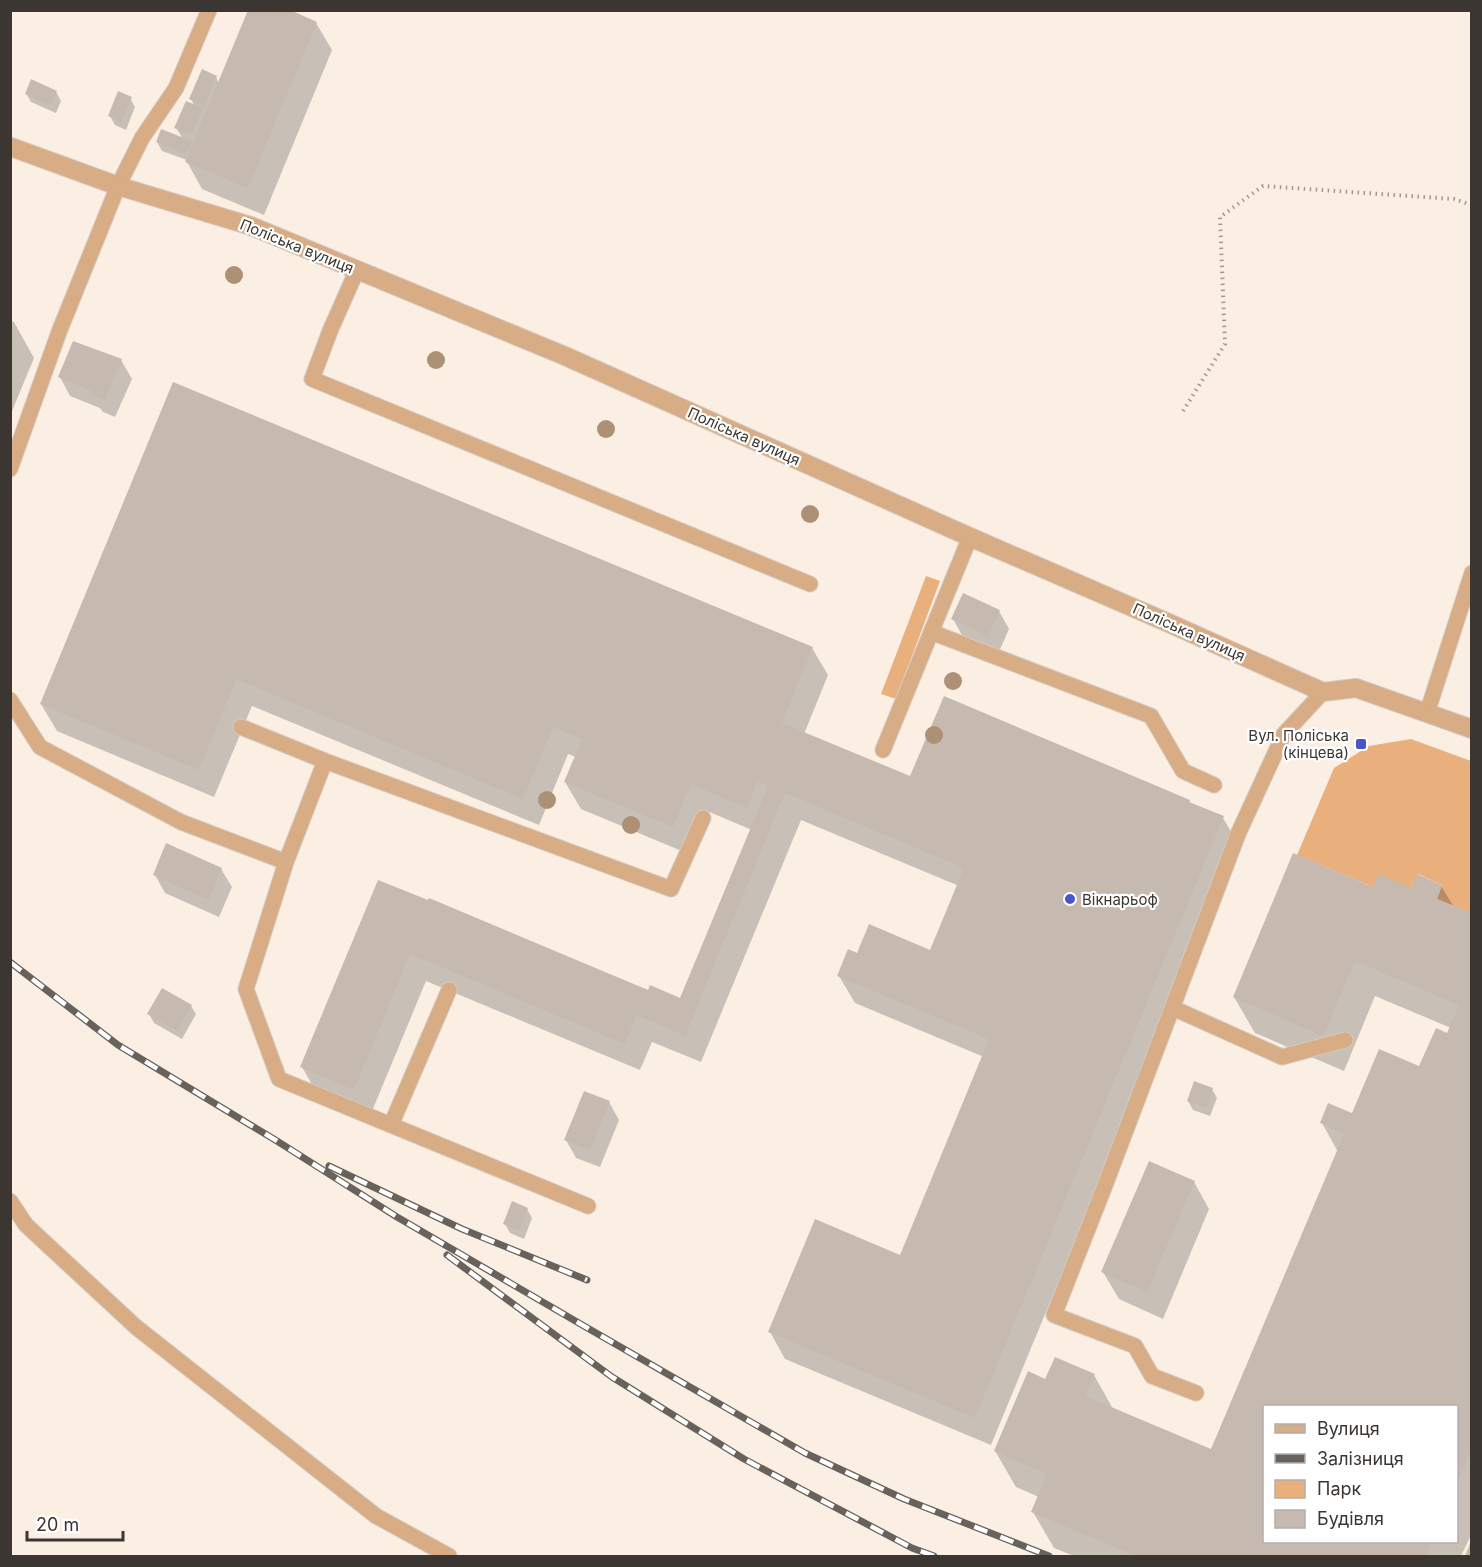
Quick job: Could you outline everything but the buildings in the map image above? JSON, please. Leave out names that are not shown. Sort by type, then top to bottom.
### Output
[{"type":"street","name":"Поліська вулиця","points":[[11,147],[118,186],[251,226],[565,356],[1323,692]]},
{"type":"street","points":[[1323,692],[1356,688],[1472,729]]},
{"type":"lane","points":[[10,470],[59,332],[118,186],[142,138],[176,88],[209,10]]},
{"type":"lane","points":[[357,270],[312,379],[810,584]]},
{"type":"lane","points":[[883,750],[970,537]]},
{"type":"lane","points":[[1427,713],[1472,573]]},
{"type":"lane","points":[[931,632],[1151,716],[1183,771],[1214,784]]},
{"type":"lane","points":[[1196,1393],[1152,1376],[1135,1346],[1054,1315],[1238,834],[1284,734],[1323,692]]},
{"type":"lane","points":[[10,700],[40,747],[181,822],[286,862]]},
{"type":"lane","points":[[241,727],[326,761],[671,889],[703,818]]},
{"type":"lane","points":[[326,761],[286,862],[246,989],[279,1079],[588,1206]]},
{"type":"lane","points":[[391,1125],[449,990]]},
{"type":"lane","points":[[1173,1008],[1282,1057],[1345,1040]]},
{"type":"lane","points":[[10,1201],[26,1225],[136,1327],[376,1516],[449,1557]]},
{"type":"path","points":[[1183,411],[1225,344],[1220,217],[1263,186],[1455,199],[1472,205]]},
{"type":"green space","points":[[926,576],[940,581],[896,699],[881,694]]},
{"type":"green space","points":[[1411,739],[1471,761],[1471,913],[1437,899],[1442,885],[1418,874],[1411,888],[1373,887],[1297,855],[1334,768],[1369,746]]},
{"type":"railway","points":[[10,962],[118,1045],[397,1217],[805,1453],[904,1499],[1049,1556]]},
{"type":"railway","points":[[329,1166],[462,1229],[587,1280]]},
{"type":"railway","points":[[447,1255],[612,1377],[744,1459],[912,1548],[934,1556]]},
{"type":"place","name":"Вул. Поліська (кінцева)","points":[[1361,744]]},
{"type":"place","name":"Вікнарьоф","points":[[1070,899]]}]
